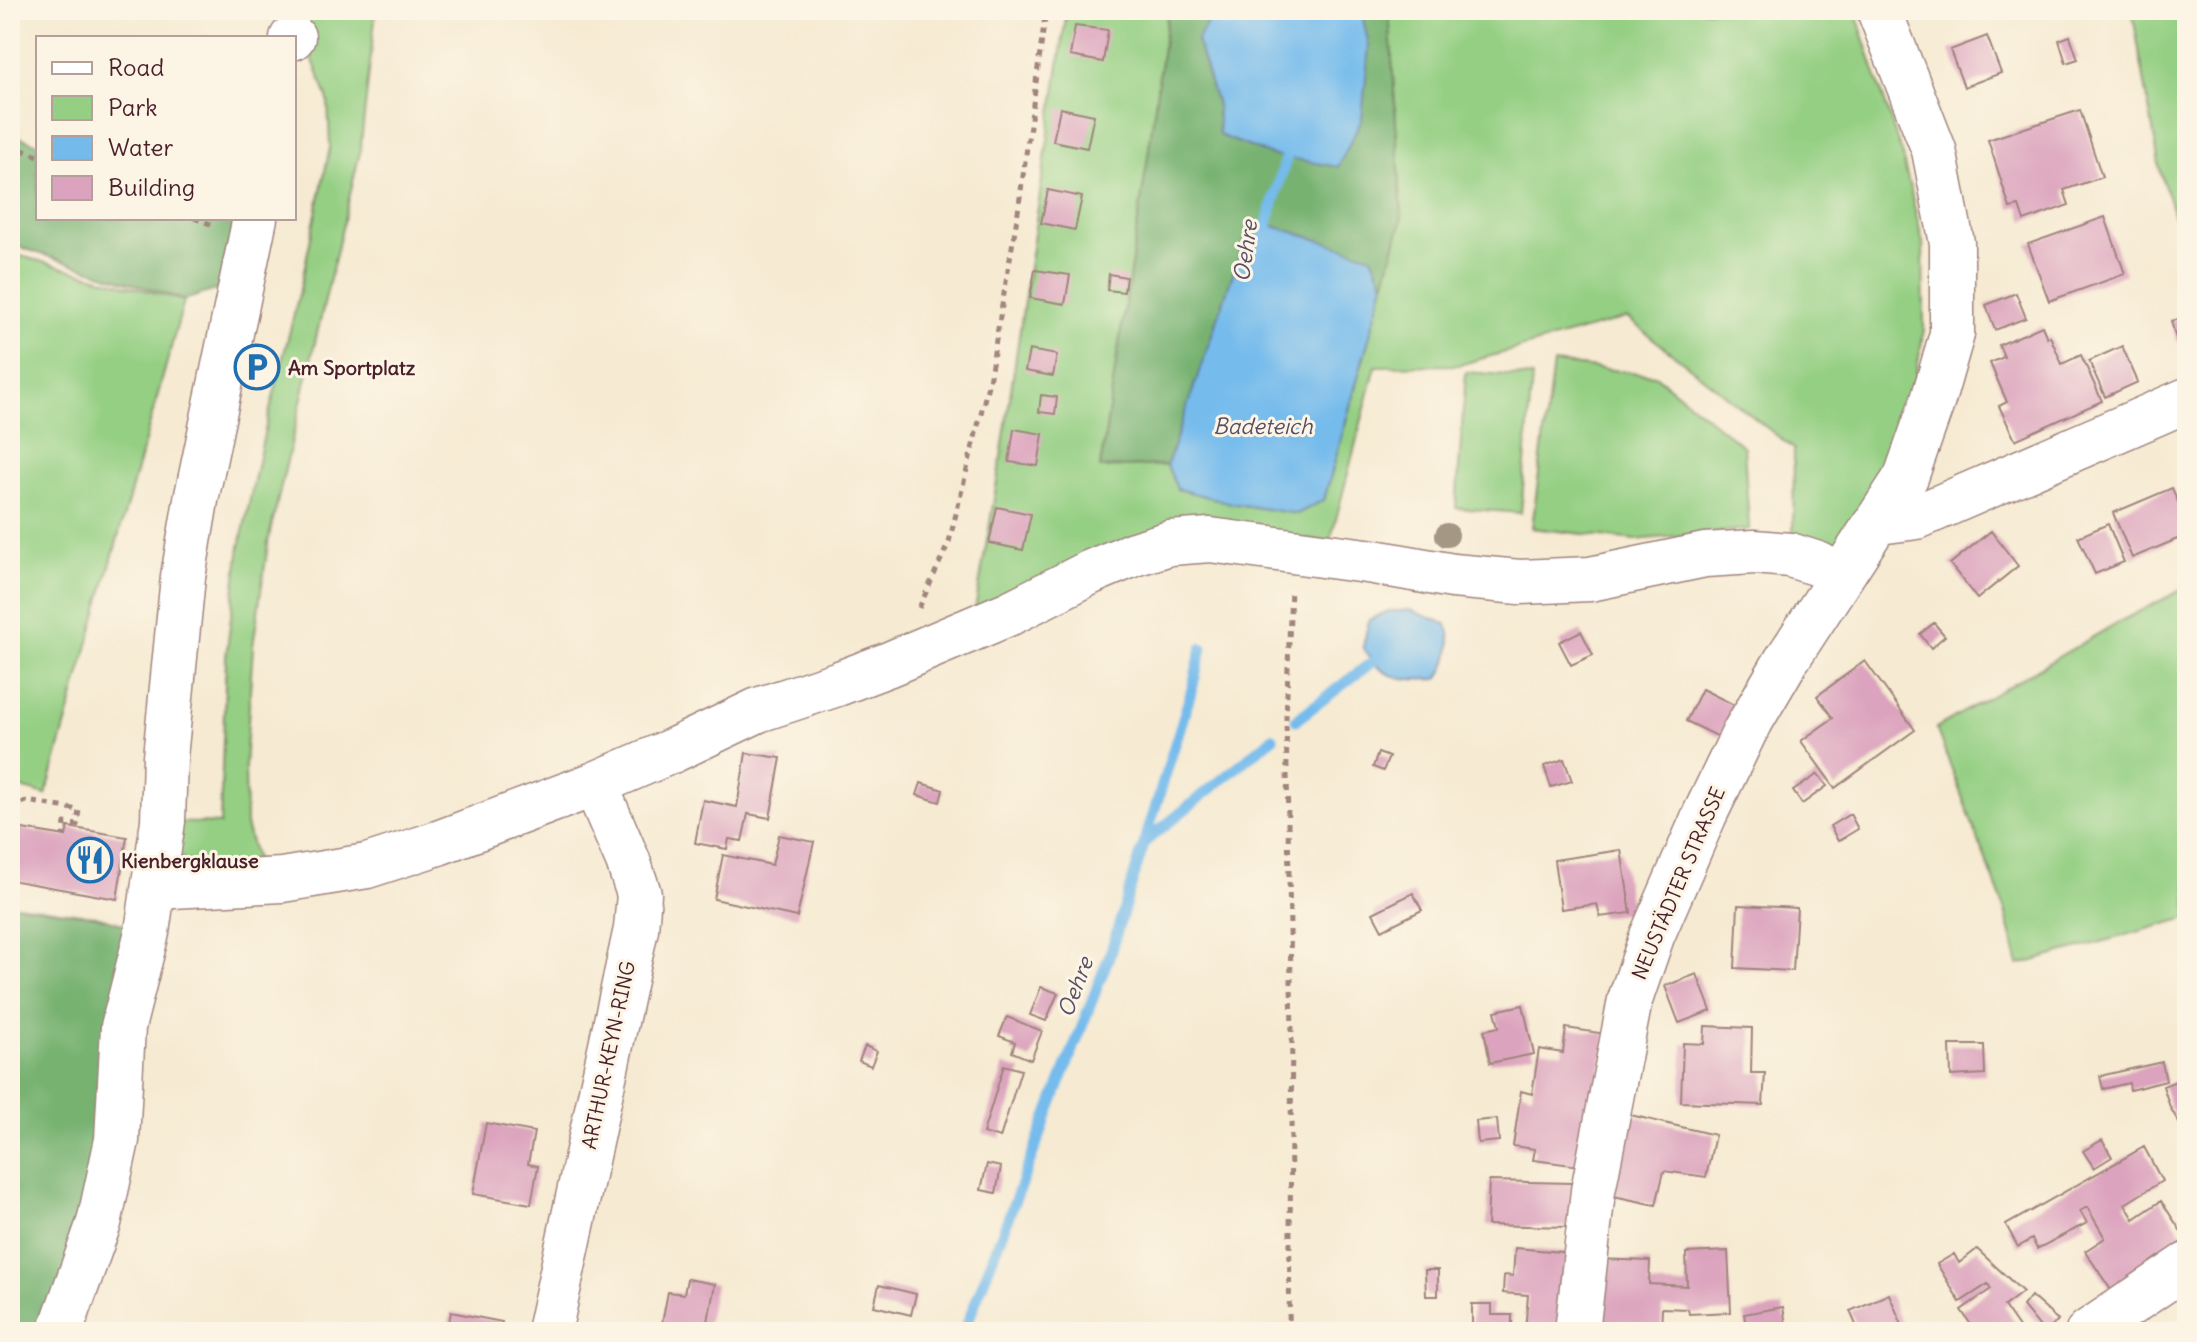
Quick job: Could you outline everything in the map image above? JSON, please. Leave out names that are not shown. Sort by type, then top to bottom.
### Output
[{"type":"street","name":"NEUSTÄDTER STRASSE","points":[[1577,1332],[1593,1191],[1630,1000],[1652,936],[1745,731],[1906,477],[1952,334],[1952,243],[1934,150],[1879,10]]},
{"type":"street","points":[[60,1332],[99,1223],[117,1140],[123,1027],[147,932],[163,821],[165,757],[183,577],[255,220]]},
{"type":"street","points":[[1879,522],[1917,517],[2187,400]]},
{"type":"street","points":[[154,887],[282,880],[367,866],[438,843],[595,784],[758,710],[887,665],[1010,613],[1091,572],[1170,543],[1210,540],[1453,576],[1520,582],[1590,579],[1705,555],[1754,552],[1790,555],[1818,564],[1840,577]]},
{"type":"street","name":"ARTHUR-KEYN-RING","points":[[549,1332],[636,929],[639,894],[595,784]]},
{"type":"street","points":[[2088,1332],[2187,1265]]},
{"type":"path","points":[[887,665],[915,619],[949,542],[970,462],[989,381],[1010,258],[1046,10]]},
{"type":"path","points":[[10,145],[36,155]]},
{"type":"path","points":[[1289,1332],[1292,1034],[1286,719],[1292,581]]},
{"type":"path","points":[[10,807],[27,801],[79,810],[77,825],[65,823],[63,836]]},
{"type":"green space","points":[[310,10],[376,10],[360,152],[269,537],[253,646],[245,766],[246,825],[258,867],[194,865],[175,853],[175,822],[220,824],[226,657],[240,546],[330,147],[328,100],[305,39]]},
{"type":"green space","points":[[1067,10],[1168,10],[1100,468],[1167,465],[1177,489],[1324,500],[1402,219],[1389,10],[1855,10],[1902,155],[1923,243],[1924,329],[1912,397],[1893,469],[1837,556],[1793,545],[1794,449],[1627,318],[1459,365],[1376,366],[1330,542],[1216,529],[975,610],[1001,458]]},
{"type":"green space","points":[[1168,10],[1215,10],[1197,40],[1217,105],[1219,135],[1271,155],[1287,157],[1369,46],[1361,10],[1389,10],[1402,219],[1384,284],[1372,256],[1244,242],[1167,465],[1100,468],[1147,163]]},
{"type":"green space","points":[[2132,10],[2187,10],[2187,259],[2160,170]]},
{"type":"green space","points":[[10,133],[36,143],[36,220],[235,221],[219,289],[184,300],[10,244]]},
{"type":"green space","points":[[10,253],[184,301],[46,795],[10,785]]},
{"type":"green space","points":[[1553,363],[1655,375],[1744,447],[1749,529],[1635,540],[1532,528]]},
{"type":"green space","points":[[1466,372],[1532,377],[1521,513],[1456,508]]},
{"type":"green space","points":[[2187,587],[2187,918],[2019,965],[2004,907],[1936,728],[2117,623]]},
{"type":"green space","points":[[10,904],[96,916],[146,931],[59,1332],[10,1332]]},
{"type":"water","points":[[1215,10],[1361,10],[1369,46],[1362,119],[1338,167],[1271,155],[1219,135],[1217,105],[1197,40]]},
{"type":"water","name":"Badeteich","points":[[1267,224],[1372,256],[1384,284],[1324,500],[1297,514],[1235,504],[1177,489],[1167,465],[1244,242]]},
{"type":"water","points":[[1410,610],[1446,624],[1450,638],[1449,653],[1438,679],[1394,676],[1377,666],[1363,647],[1369,620],[1386,612]]},
{"type":"building","points":[[1075,26],[1108,30],[1103,62],[1070,56]]},
{"type":"building","points":[[1987,36],[2001,73],[1964,87],[1950,50]]},
{"type":"building","points":[[2070,36],[2078,59],[2066,63],[2059,40]]},
{"type":"building","points":[[1060,108],[1094,115],[1087,148],[1053,141]]},
{"type":"building","points":[[2080,110],[2102,177],[2064,190],[2069,205],[2024,221],[2019,206],[2010,208],[1988,140]]},
{"type":"building","points":[[1048,190],[1082,197],[1075,230],[1041,223]]},
{"type":"building","points":[[2105,217],[2125,274],[2049,301],[2028,244]]},
{"type":"building","points":[[1035,270],[1070,275],[1065,304],[1030,298]]},
{"type":"building","points":[[1109,274],[1126,277],[1124,292],[1107,290]]},
{"type":"building","points":[[2016,293],[2026,318],[1995,330],[1986,305]]},
{"type":"building","points":[[2187,317],[2187,339],[2177,342],[2171,321]]},
{"type":"building","points":[[2042,326],[2047,338],[2050,336],[2062,364],[2081,355],[2102,401],[2015,440],[1999,406],[2007,402],[1990,363],[2004,357],[1999,345]]},
{"type":"building","points":[[2122,346],[2138,382],[2105,397],[2089,361]]},
{"type":"building","points":[[1029,350],[1057,355],[1053,376],[1025,371]]},
{"type":"building","points":[[1041,395],[1057,397],[1055,414],[1039,412]]},
{"type":"building","points":[[1014,429],[1043,434],[1038,466],[1009,462]]},
{"type":"building","points":[[2172,488],[2187,523],[2187,535],[2132,558],[2113,513]]},
{"type":"building","points":[[997,507],[1031,514],[1023,550],[989,543]]},
{"type":"building","points":[[2108,524],[2124,562],[2095,574],[2078,537]]},
{"type":"building","points":[[1991,531],[2018,566],[1977,599],[1950,564]]},
{"type":"building","points":[[1934,623],[1945,636],[1931,648],[1920,634]]},
{"type":"building","points":[[1581,631],[1593,655],[1571,665],[1559,642]]},
{"type":"building","points":[[1865,661],[1915,730],[1835,788],[1801,741],[1833,718],[1817,696]]},
{"type":"building","points":[[1702,689],[1736,706],[1719,737],[1686,721]]},
{"type":"building","points":[[746,753],[781,758],[770,818],[748,814],[742,841],[729,839],[727,849],[695,843],[703,800],[737,807]]},
{"type":"building","points":[[1378,753],[1389,757],[1383,771],[1373,767]]},
{"type":"building","points":[[1564,759],[1572,781],[1551,787],[1544,766]]},
{"type":"building","points":[[1818,774],[1827,786],[1802,804],[1793,791]]},
{"type":"building","points":[[921,783],[943,790],[940,802],[917,795]]},
{"type":"building","points":[[1850,814],[1858,829],[1838,841],[1830,826]]},
{"type":"building","points":[[10,827],[66,836],[68,827],[127,837],[117,899],[10,880]]},
{"type":"building","points":[[779,835],[814,842],[797,917],[714,899],[723,855],[772,865]]},
{"type":"building","points":[[1621,850],[1631,913],[1600,917],[1597,904],[1561,909],[1554,860]]},
{"type":"building","points":[[1413,893],[1422,910],[1382,930],[1373,913]]},
{"type":"building","points":[[1738,905],[1797,908],[1793,971],[1735,968]]},
{"type":"building","points":[[1697,974],[1711,1011],[1679,1023],[1665,986]]},
{"type":"building","points":[[1041,987],[1058,993],[1046,1021],[1030,1015]]},
{"type":"building","points":[[1523,1005],[1534,1054],[1490,1063],[1484,1030],[1499,1027],[1495,1011]]},
{"type":"building","points":[[1007,1017],[1042,1031],[1031,1060],[1012,1052],[1015,1042],[999,1036]]},
{"type":"building","points":[[1705,1026],[1752,1028],[1751,1073],[1765,1073],[1763,1105],[1681,1102],[1683,1043],[1704,1044]]},
{"type":"building","points":[[1566,1028],[1606,1034],[1587,1167],[1533,1160],[1535,1149],[1513,1146],[1521,1091],[1532,1094],[1539,1049],[1563,1053]]},
{"type":"building","points":[[1950,1045],[1984,1045],[1985,1074],[1951,1076]]},
{"type":"building","points":[[865,1046],[877,1051],[871,1066],[859,1061]]},
{"type":"building","points":[[2162,1062],[2166,1081],[2130,1090],[2129,1083],[2103,1089],[2100,1076]]},
{"type":"building","points":[[1004,1065],[1021,1070],[1000,1138],[983,1133]]},
{"type":"building","points":[[2186,1077],[2187,1137],[2170,1107],[2163,1086]]},
{"type":"building","points":[[1622,1113],[1715,1135],[1706,1177],[1664,1171],[1656,1205],[1604,1194]]},
{"type":"building","points":[[1497,1119],[1499,1141],[1478,1143],[1476,1121]]},
{"type":"building","points":[[486,1123],[534,1132],[528,1164],[538,1166],[531,1204],[473,1194]]},
{"type":"building","points":[[2102,1140],[2112,1157],[2094,1168],[2083,1151]]},
{"type":"building","points":[[2144,1147],[2162,1181],[2125,1204],[2134,1219],[2161,1201],[2186,1239],[2111,1290],[2085,1251],[2105,1238],[2087,1207],[2080,1211],[2087,1223],[2037,1249],[2032,1239],[2018,1247],[2006,1225]]},
{"type":"building","points":[[987,1164],[1001,1167],[996,1193],[981,1190]]},
{"type":"building","points":[[1489,1181],[1572,1183],[1570,1227],[1487,1225]]},
{"type":"building","points":[[1515,1248],[1574,1253],[1567,1332],[1525,1332],[1528,1295],[1503,1293],[1504,1275],[1513,1276]]},
{"type":"building","points":[[1977,1249],[2023,1292],[2004,1306],[2022,1332],[1976,1332],[1961,1310],[1991,1289],[1988,1284],[1960,1302],[1937,1264],[1954,1254],[1959,1263]]},
{"type":"building","points":[[1728,1251],[1731,1312],[1689,1314],[1688,1309],[1662,1308],[1661,1332],[1594,1330],[1597,1259],[1650,1261],[1649,1284],[1687,1286],[1686,1253]]},
{"type":"building","points":[[1425,1270],[1438,1270],[1438,1296],[1426,1296]]},
{"type":"building","points":[[687,1279],[715,1284],[706,1332],[661,1328],[668,1292],[684,1294]]},
{"type":"building","points":[[879,1285],[916,1294],[911,1315],[874,1306]]},
{"type":"building","points":[[1889,1294],[1905,1332],[1859,1332],[1850,1311]]},
{"type":"building","points":[[2031,1296],[2058,1320],[2047,1332],[2023,1306]]},
{"type":"building","points":[[1472,1304],[1492,1304],[1492,1315],[1512,1315],[1512,1332],[1472,1332]]},
{"type":"building","points":[[1783,1307],[1787,1331],[1747,1332],[1744,1314]]},
{"type":"building","points":[[451,1312],[502,1322],[500,1332],[447,1332]]},
{"type":"waterway","name":"Oehre","points":[[1266,237],[1290,145]]},
{"type":"waterway","name":"Oehre","points":[[964,1332],[1110,954],[1202,648]]},
{"type":"waterway","points":[[1296,720],[1371,663]]},
{"type":"waterway","points":[[1146,841],[1273,738]]},
{"type":"place","name":"Am Sportplatz","points":[[257,367]]},
{"type":"place","name":"Kienbergklause","points":[[90,860]]}]
